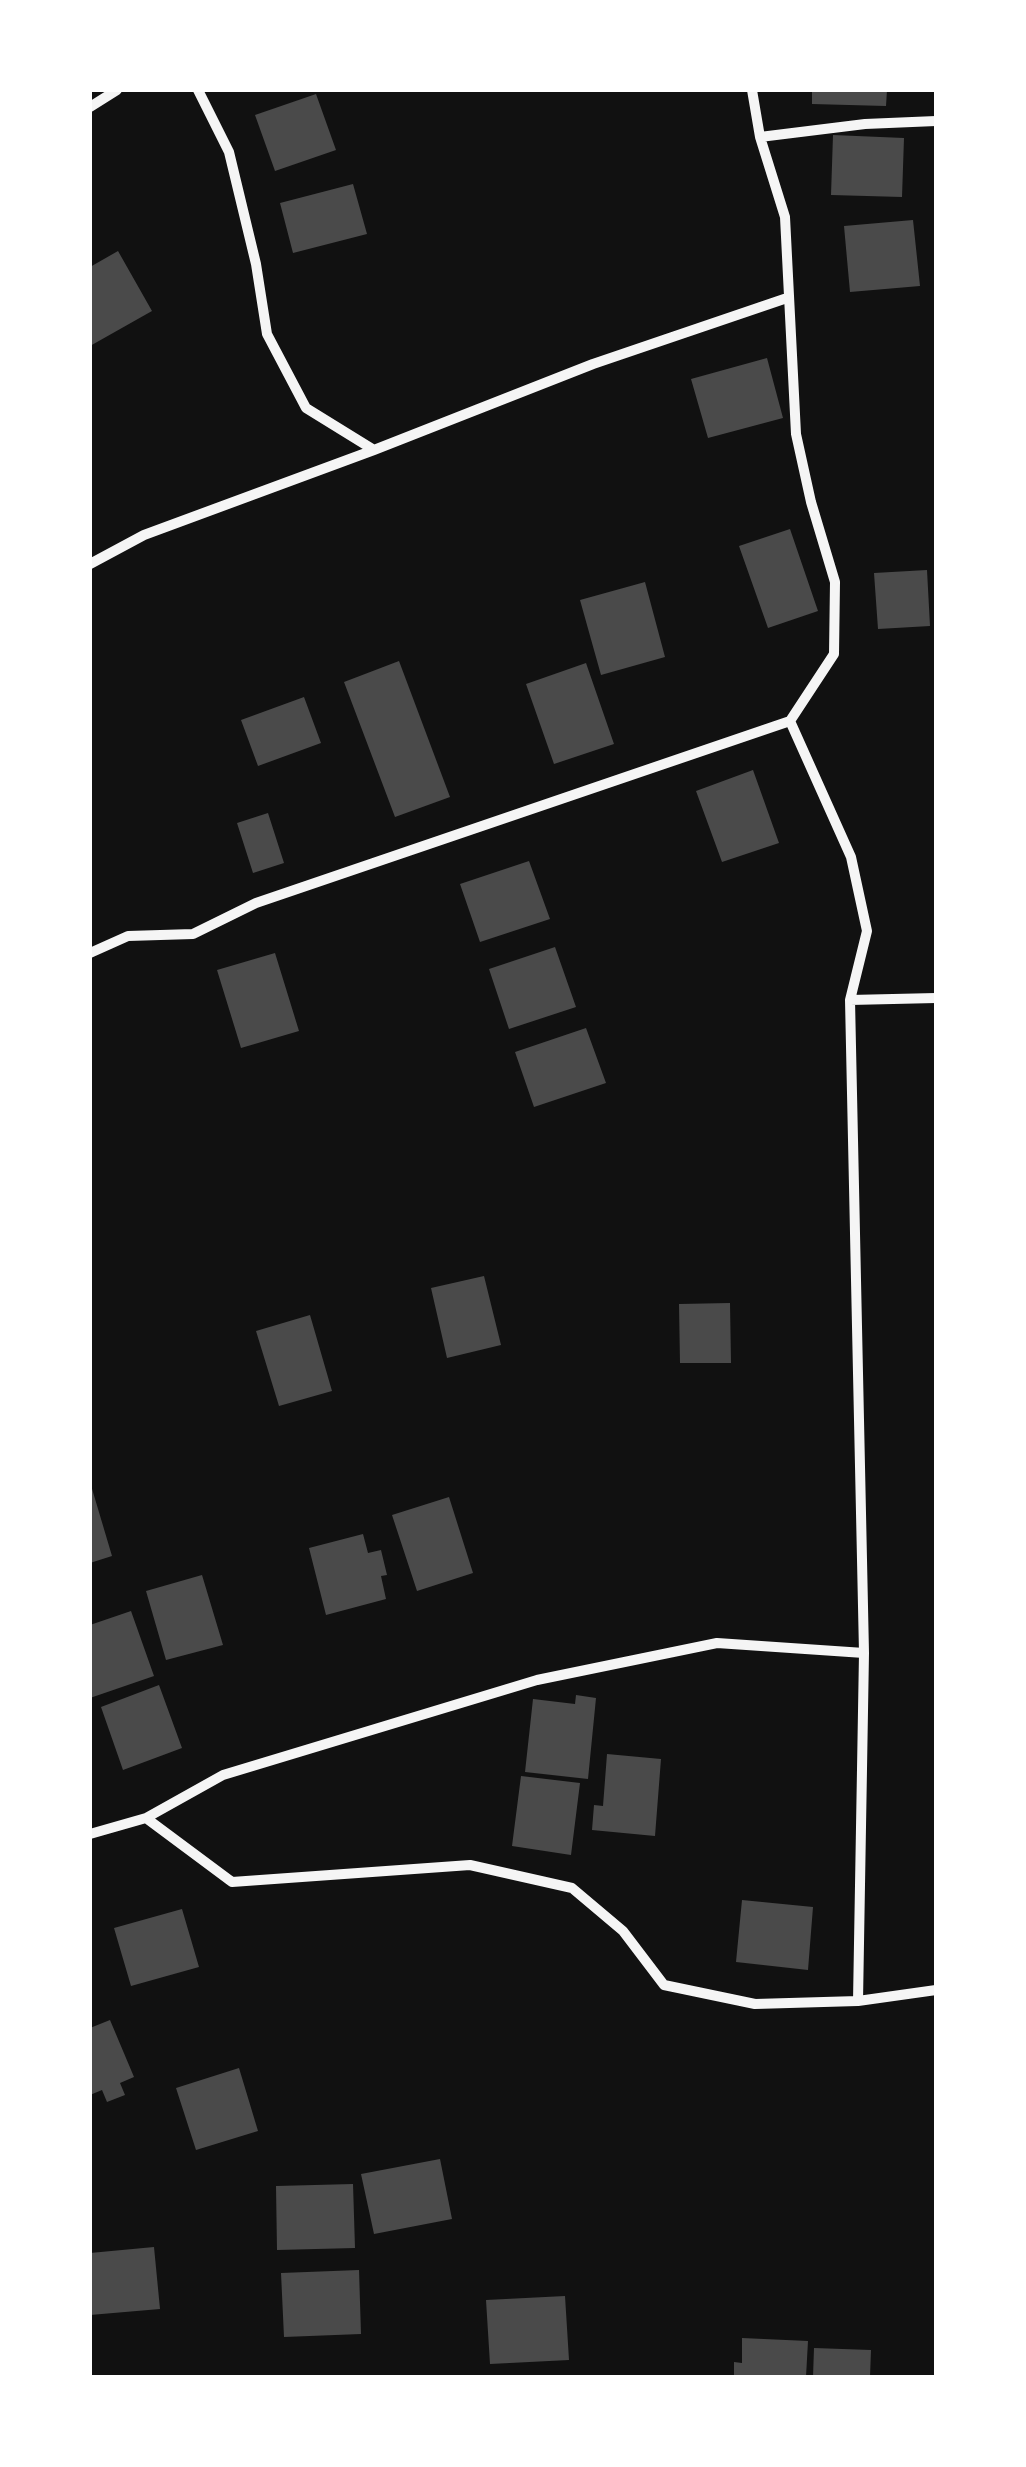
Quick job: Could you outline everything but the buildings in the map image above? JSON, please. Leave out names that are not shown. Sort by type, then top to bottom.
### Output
[{"type":"street","points":[[90,107],[117,90]]},
{"type":"street","points":[[198,90],[229,152],[256,264],[267,334],[306,408],[374,450]]},
{"type":"street","points":[[90,953],[128,936],[193,934],[256,903],[790,722],[834,654],[835,582],[796,434],[785,217],[760,138],[752,90]]},
{"type":"street","points":[[760,138],[865,124],[936,121]]},
{"type":"street","points":[[90,564],[144,535],[593,364],[787,298]]},
{"type":"street","points":[[790,722],[850,857],[867,930],[850,1000],[864,1653],[858,2001]]},
{"type":"street","points":[[850,1000],[936,998]]},
{"type":"street","points":[[90,1834],[146,1818],[223,1774],[537,1680],[717,1643],[864,1653]]},
{"type":"street","points":[[146,1818],[232,1882],[470,1866],[572,1888],[623,1931],[664,1985],[756,2004],[858,2001],[936,1990]]}]
